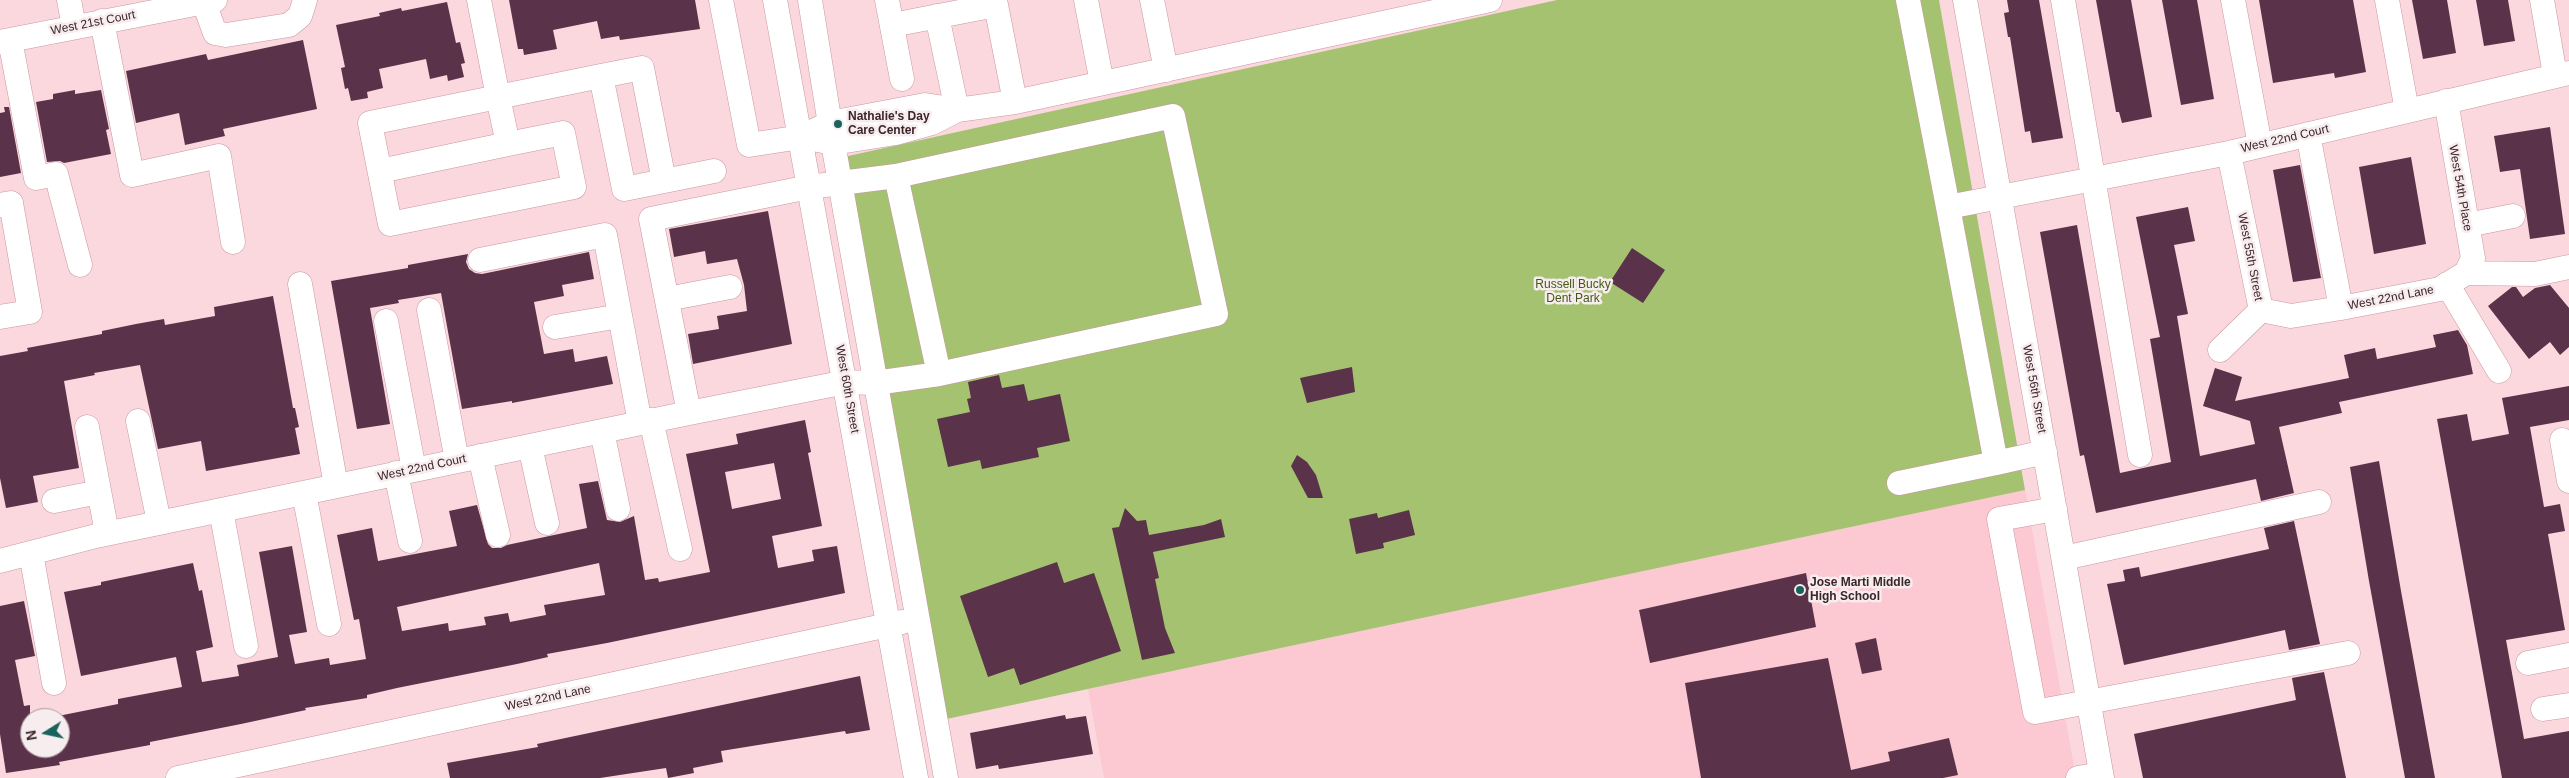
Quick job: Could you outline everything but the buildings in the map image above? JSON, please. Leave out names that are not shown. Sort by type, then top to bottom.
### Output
[{"type":"street","points":[[69,0],[74,26]]},
{"type":"street","points":[[207,1],[216,33],[226,36],[289,25],[300,16],[305,0]]},
{"type":"street","points":[[479,0],[508,144]]},
{"type":"street","points":[[720,0],[749,145],[831,133],[896,133],[932,122],[957,110],[1015,102],[1477,1]]},
{"type":"street","name":"West 60th Street","points":[[775,0],[846,382],[916,778]]},
{"type":"street","points":[[887,0],[902,79]]},
{"type":"street","points":[[1086,0],[1102,83]]},
{"type":"street","points":[[1152,0],[1166,70]]},
{"type":"street","points":[[1908,0],[1996,463]]},
{"type":"street","name":"West 56th Street","points":[[1965,0],[2102,776]]},
{"type":"street","points":[[2063,0],[2140,455]]},
{"type":"street","points":[[2233,0],[2260,146]]},
{"type":"street","points":[[2387,0],[2407,110]]},
{"type":"street","points":[[2542,0],[2562,74]]},
{"type":"street","name":"West 21st Court","points":[[5,41],[207,1]]},
{"type":"street","points":[[816,1],[831,133],[946,778]]},
{"type":"street","points":[[892,25],[996,5],[1015,102]]},
{"type":"street","points":[[937,16],[957,110]]},
{"type":"street","points":[[102,21],[132,175],[219,156],[234,242]]},
{"type":"street","points":[[5,41],[36,178],[56,174],[80,265]]},
{"type":"street","points":[[380,171],[563,133],[574,187],[390,224],[370,123],[642,68],[664,181]]},
{"type":"street","name":"West 22nd Court","points":[[1948,207],[2229,153],[2562,74]]},
{"type":"street","points":[[601,76],[624,189],[714,170]]},
{"type":"street","name":"West 54th Place","points":[[2446,101],[2473,258],[2457,279]]},
{"type":"street","name":"West 22nd Court","points":[[1,557],[31,553],[107,533],[689,413],[846,382],[876,383],[939,374],[1216,314],[1174,116],[896,176]]},
{"type":"street","points":[[2308,134],[2341,308]]},
{"type":"street","name":"West 55th Street","points":[[2229,153],[2261,310],[2291,316],[2341,308]]},
{"type":"street","points":[[689,413],[651,218],[840,183],[896,176],[939,374]]},
{"type":"street","points":[[0,205],[11,203],[30,312],[0,317]]},
{"type":"street","points":[[2467,225],[2512,216]]},
{"type":"street","points":[[480,260],[605,236],[620,316],[680,549]]},
{"type":"street","name":"West 22nd Lane","points":[[2341,308],[2440,288],[2457,279],[2535,274],[2569,267]]},
{"type":"street","points":[[2457,279],[2499,371]]},
{"type":"street","points":[[300,284],[336,486]]},
{"type":"street","points":[[667,299],[730,287]]},
{"type":"street","points":[[429,310],[457,460]]},
{"type":"street","points":[[2220,350],[2261,310]]},
{"type":"street","points":[[554,328],[620,316]]},
{"type":"street","points":[[386,321],[405,471],[410,541]]},
{"type":"street","points":[[138,420],[159,522]]},
{"type":"street","points":[[87,427],[107,533]]},
{"type":"street","points":[[602,431],[618,508]]},
{"type":"street","points":[[2562,440],[2569,481]]},
{"type":"street","points":[[530,446],[547,523]]},
{"type":"street","points":[[1899,483],[2045,452]]},
{"type":"street","points":[[480,456],[498,535]]},
{"type":"street","points":[[54,501],[100,492]]},
{"type":"street","points":[[304,492],[329,624]]},
{"type":"street","points":[[2064,558],[2319,502]]},
{"type":"street","points":[[2055,509],[1999,519],[2035,712],[2348,653]]},
{"type":"street","points":[[221,510],[246,646]]},
{"type":"street","points":[[31,553],[54,683]]},
{"type":"street","name":"West 22nd Lane","points":[[178,778],[888,624],[917,620]]},
{"type":"street","points":[[2528,663],[2569,655]]},
{"type":"street","points":[[2543,709],[2569,705]]},
{"type":"street","points":[[2078,778],[2102,776]]},
{"type":"shaded area","name":"Jose Marti Middle High School","points":[[2025,490],[2076,778],[1104,778],[1088,689]]},
{"type":"green space","name":"Russell Bucky Dent Park","points":[[1557,0],[1939,0],[2025,490],[937,721],[830,160]]},
{"type":"place","name":"Nathalie's Day Care Center","points":[[838,124]]},
{"type":"place","name":"Jose Marti Middle High School","points":[[1800,590]]}]
